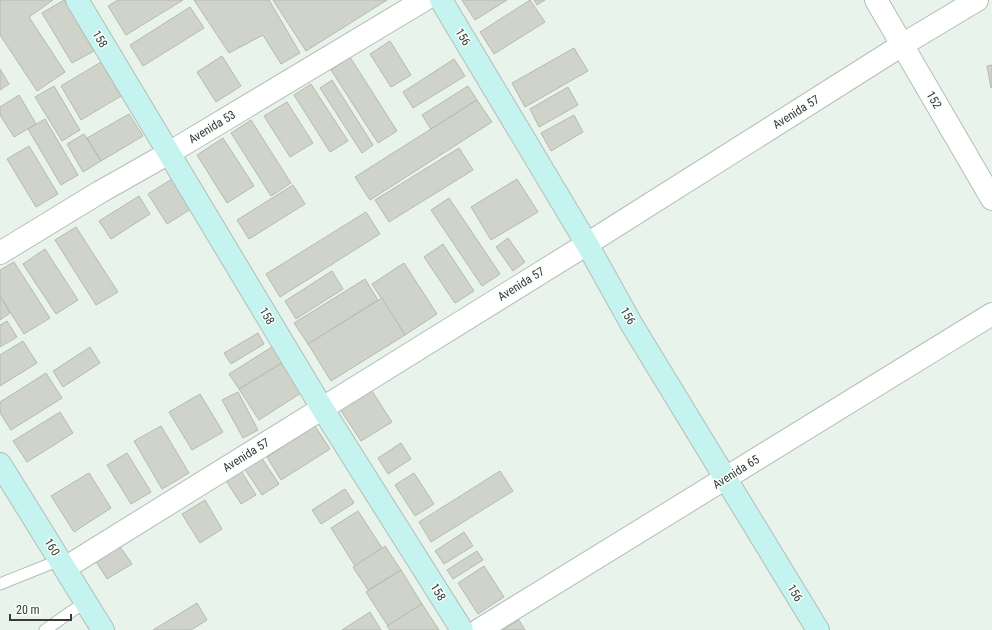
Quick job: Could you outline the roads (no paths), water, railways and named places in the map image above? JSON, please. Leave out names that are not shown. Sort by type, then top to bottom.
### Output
[{"type":"main road","name":"158","points":[[77,0],[322,408],[462,630]]},
{"type":"main road","name":"156","points":[[441,0],[587,244],[632,325],[818,630]]},
{"type":"main road","name":"160","points":[[0,464],[103,630]]},
{"type":"street","name":"Avenida 53","points":[[0,253],[424,0]]},
{"type":"street","name":"152","points":[[876,0],[992,199]]},
{"type":"street","name":"Avenida 57","points":[[62,564],[322,408],[587,244],[902,45],[977,0]]},
{"type":"street","name":"Avenida 65","points":[[480,630],[992,314]]},
{"type":"lane","points":[[0,584],[62,564]]},
{"type":"lane","points":[[46,630],[85,602]]}]
